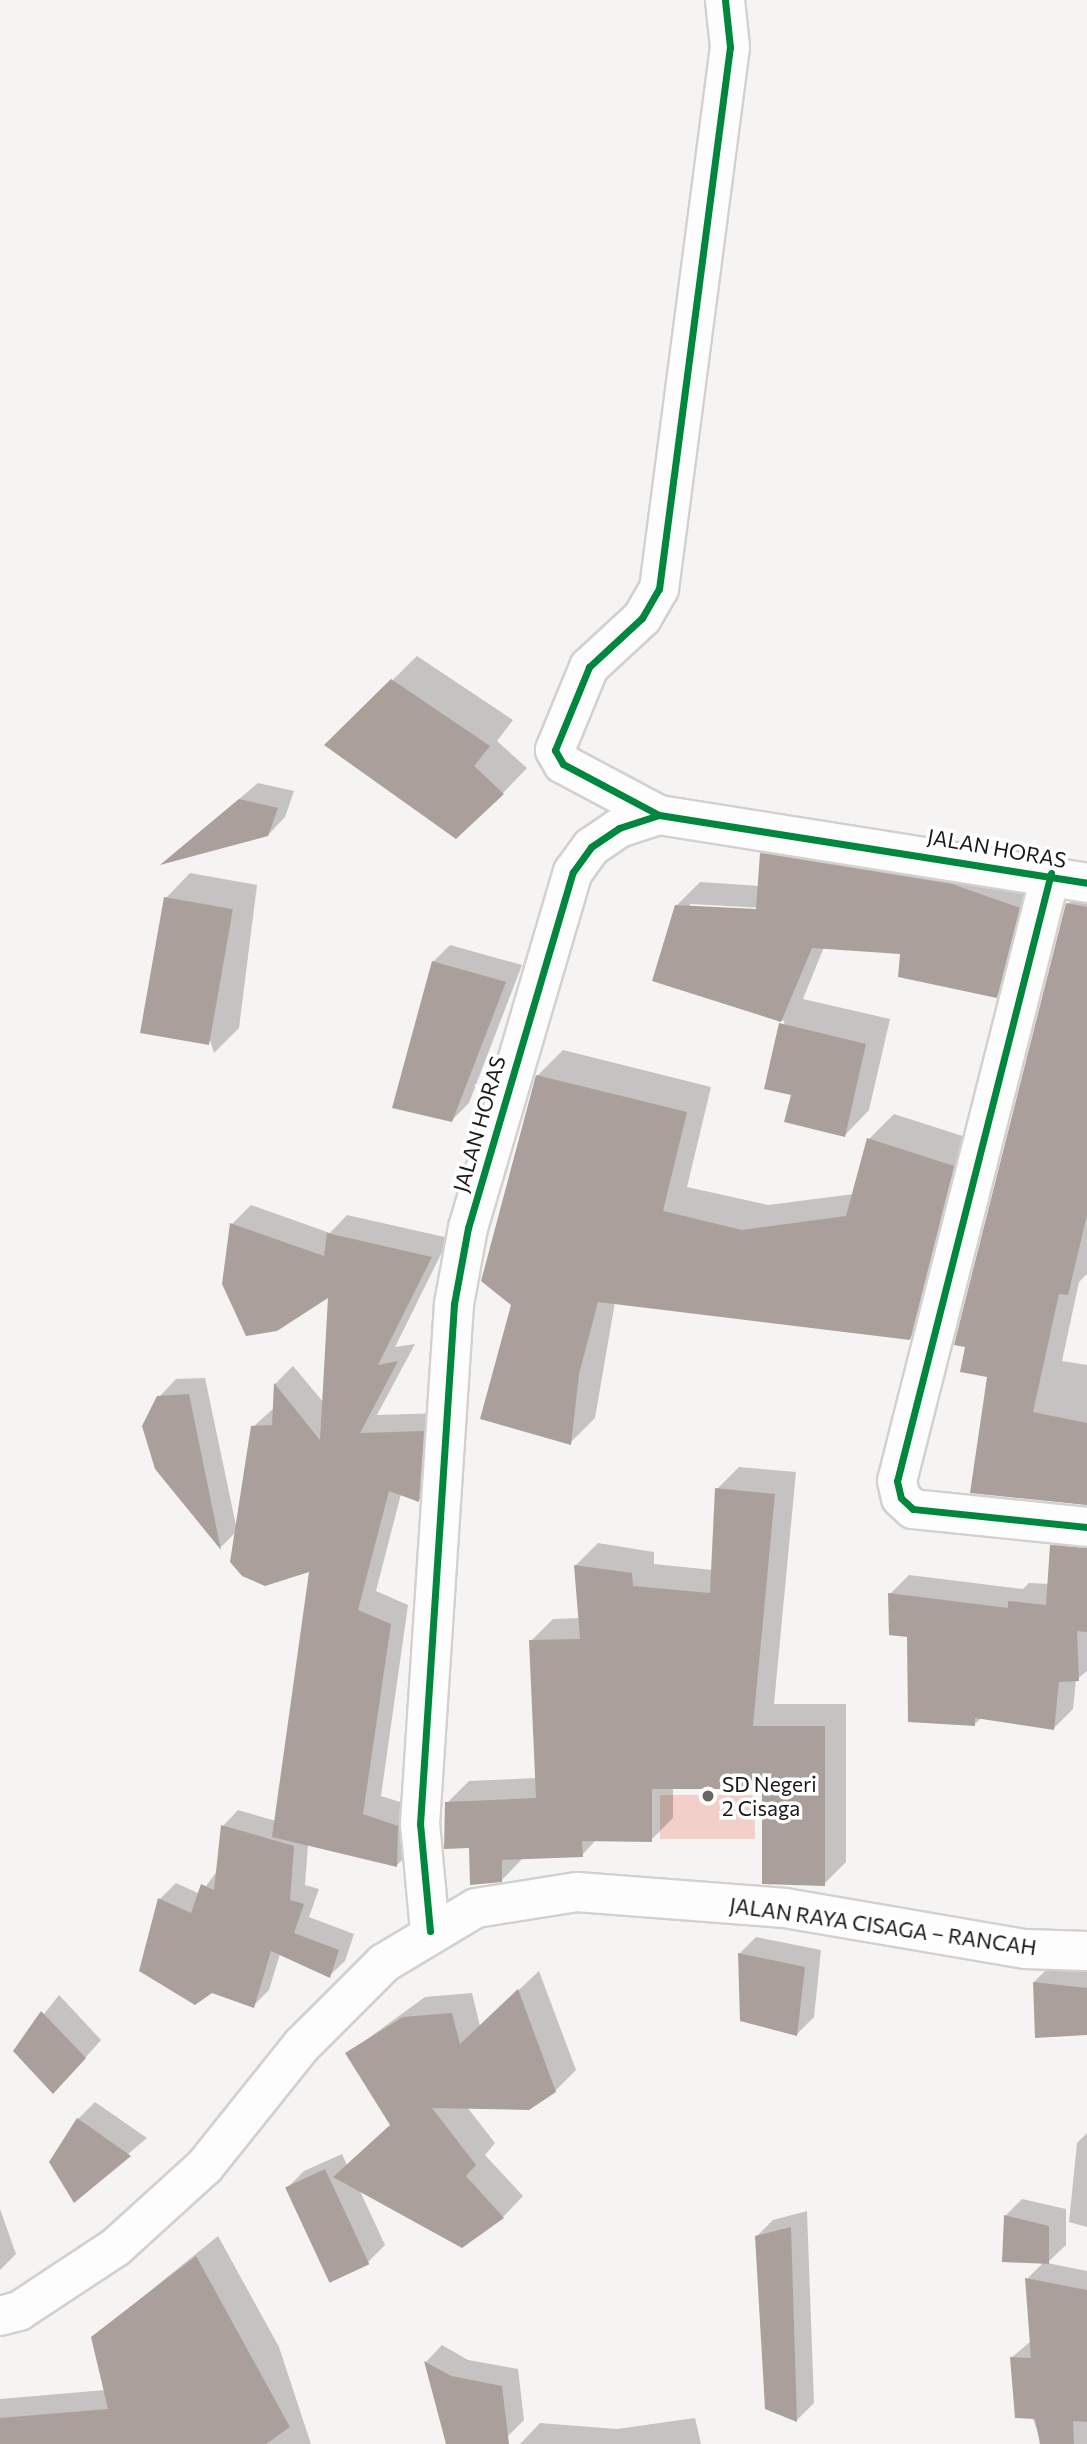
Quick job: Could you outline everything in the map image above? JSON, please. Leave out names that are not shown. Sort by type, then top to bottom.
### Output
[{"type":"street","points":[[659,815],[563,764],[555,750],[589,667],[642,618],[659,589],[730,47],[725,0]]},
{"type":"street","name":"JALAN HORAS","points":[[430,1931],[420,1824],[459,1267],[569,882],[591,847],[619,828],[659,815],[1051,873],[1087,883]]},
{"type":"street","points":[[1051,873],[897,1480],[901,1498],[913,1509],[1087,1527]]},
{"type":"street","name":"JALAN RAYA CISAGA – RANCAH","points":[[0,2316],[19,2311],[116,2247],[205,2166],[302,2045],[384,1963],[430,1931],[477,1908],[577,1892],[785,1908],[1026,1949],[1087,1951]]},
{"type":"shaded area","points":[[660,1795],[755,1795],[755,1839],[660,1839]]},
{"type":"building","points":[[391,679],[490,746],[474,766],[504,794],[456,839],[324,745]]},
{"type":"building","points":[[239,799],[278,808],[268,836],[160,865]]},
{"type":"building","points":[[760,853],[952,884],[1020,908],[997,998],[898,977],[900,954],[812,948],[781,1022],[652,981],[675,905],[756,909]]},
{"type":"building","points":[[164,897],[233,909],[209,1045],[140,1033]]},
{"type":"building","points":[[1066,903],[1087,907],[1087,1215],[1068,1295],[1059,1294],[1033,1412],[1087,1423],[1087,1505],[970,1493],[987,1377],[960,1372],[965,1347],[954,1345]]},
{"type":"building","points":[[432,961],[506,982],[452,1122],[392,1108]]},
{"type":"building","points":[[779,1023],[866,1044],[845,1137],[784,1122],[791,1095],[764,1089]]},
{"type":"building","points":[[536,1075],[687,1112],[663,1211],[742,1230],[846,1216],[867,1138],[954,1166],[910,1340],[598,1302],[579,1374],[571,1445],[480,1419],[511,1305],[481,1281]]},
{"type":"building","points":[[230,1223],[324,1256],[327,1233],[432,1257],[378,1365],[398,1361],[360,1433],[424,1431],[419,1502],[389,1491],[358,1610],[391,1624],[363,1814],[398,1826],[397,1867],[272,1837],[309,1572],[265,1586],[242,1576],[230,1562],[251,1426],[272,1425],[274,1383],[320,1440],[328,1298],[277,1331],[246,1336],[222,1284]]},
{"type":"building","points":[[189,1394],[221,1550],[155,1469],[142,1426],[157,1396]]},
{"type":"building","points":[[715,1488],[775,1494],[753,1726],[825,1726],[825,1886],[762,1884],[762,1789],[652,1789],[652,1842],[582,1841],[583,1857],[502,1860],[502,1882],[470,1885],[469,1848],[444,1849],[445,1802],[536,1798],[529,1640],[580,1639],[574,1565],[632,1573],[633,1586],[710,1593]]},
{"type":"building","points":[[1050,1545],[1087,1548],[1087,1632],[1077,1631],[1079,1681],[1059,1682],[1054,1730],[975,1718],[975,1726],[908,1722],[907,1637],[889,1635],[888,1593],[1008,1608],[1008,1601],[1046,1605]]},
{"type":"building","points":[[221,1825],[294,1846],[290,1900],[304,1904],[294,1933],[339,1950],[330,1978],[271,1951],[254,2008],[212,1993],[195,2005],[139,1971],[158,1898],[191,1913],[201,1884],[214,1890]]},
{"type":"building","points":[[738,1953],[805,1967],[797,2036],[740,2021]]},
{"type":"building","points":[[1033,1982],[1087,1988],[1087,2035],[1035,2038]]},
{"type":"building","points":[[518,1989],[556,2092],[529,2110],[432,2108],[476,2165],[466,2176],[504,2218],[462,2248],[333,2177],[390,2125],[345,2053],[403,2017],[452,2013],[460,2044]]},
{"type":"building","points":[[41,2011],[86,2058],[53,2094],[13,2051]]},
{"type":"building","points":[[77,2118],[131,2156],[74,2203],[49,2162]]},
{"type":"building","points":[[325,2169],[369,2264],[329,2283],[285,2188]]},
{"type":"building","points":[[1004,2215],[1049,2226],[1049,2264],[1002,2262]]},
{"type":"building","points":[[791,2227],[797,2422],[765,2409],[755,2236]]},
{"type":"building","points":[[196,2256],[290,2427],[266,2444],[0,2444],[0,2418],[108,2409],[91,2337]]},
{"type":"building","points":[[1025,2278],[1087,2290],[1087,2422],[1073,2421],[1074,2444],[1040,2444],[1035,2419],[1015,2418],[1010,2357],[1031,2358]]},
{"type":"building","points":[[424,2361],[451,2376],[502,2386],[509,2444],[446,2444]]},
{"type":"cycle path","points":[[659,815],[563,764],[555,750],[589,667],[642,618],[659,589],[730,47],[725,0]]},
{"type":"cycle path","points":[[430,1931],[420,1824],[454,1304],[468,1228],[573,872],[591,847],[619,828],[659,815],[1087,883]]},
{"type":"cycle path","points":[[1051,873],[897,1481],[901,1498],[913,1509],[1087,1527]]},
{"type":"place","name":"SD Negeri 2 Cisaga","points":[[708,1796]]}]
